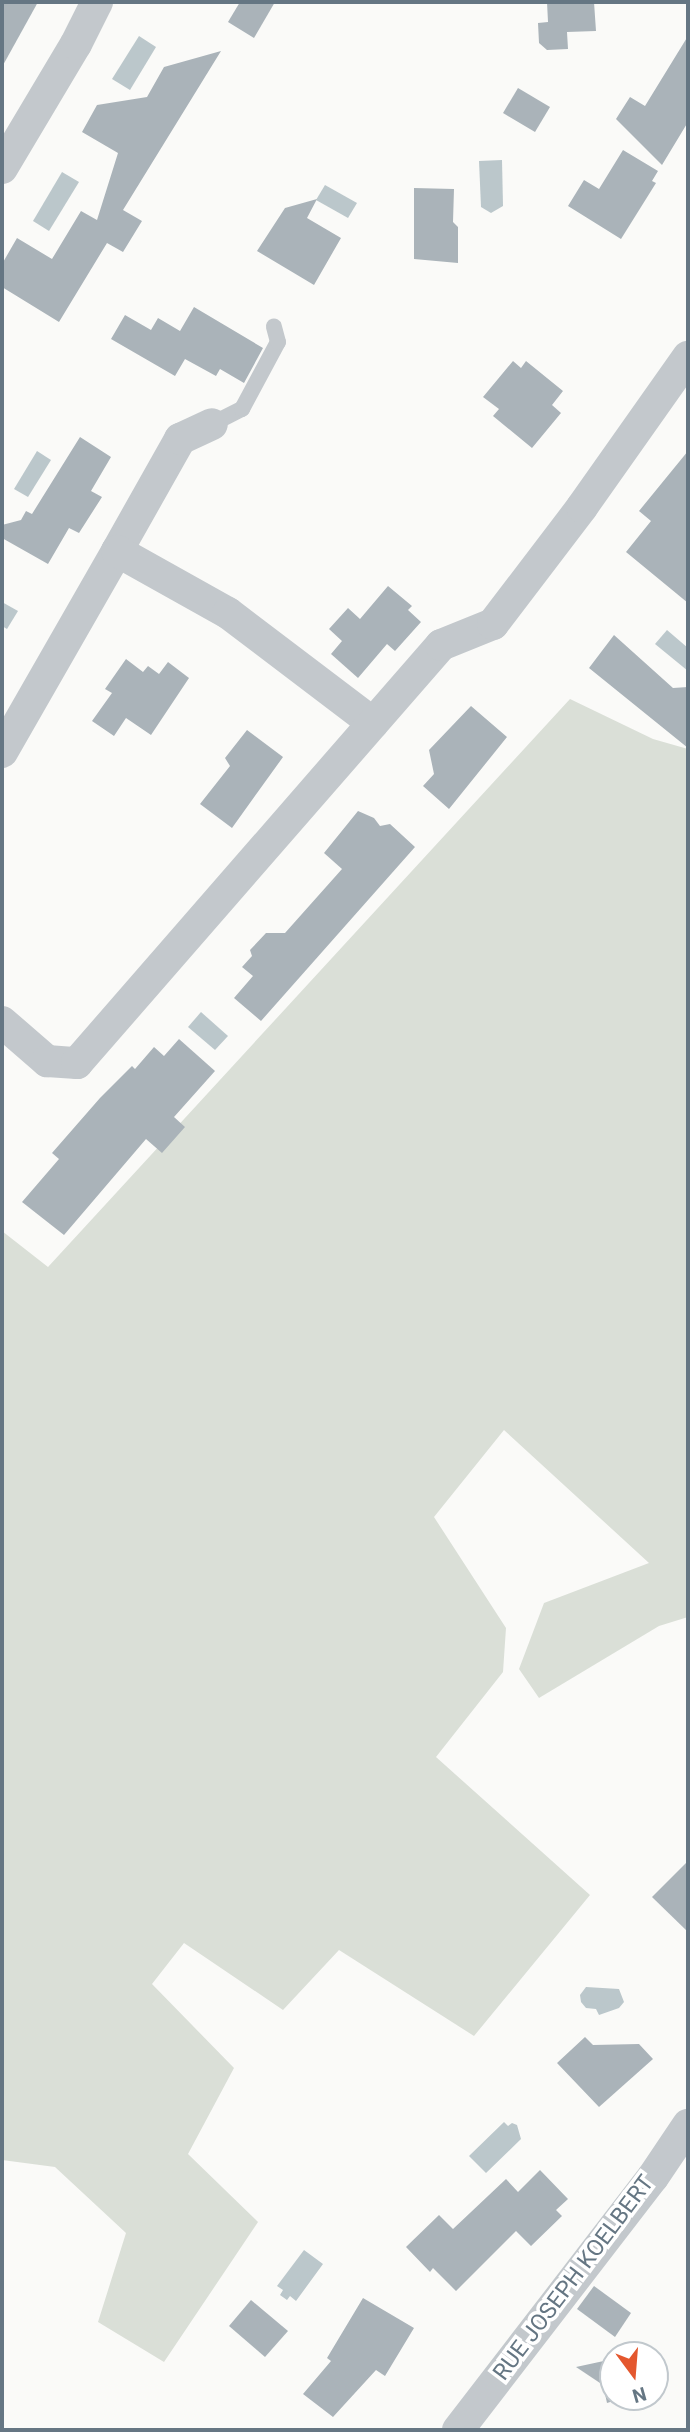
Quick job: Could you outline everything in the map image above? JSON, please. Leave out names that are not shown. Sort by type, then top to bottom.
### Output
[{"type":"street","points":[[2,168],[76,44],[97,2]]},
{"type":"street","points":[[2,1022],[47,1061],[77,1063],[440,645],[493,624],[582,508],[688,357]]},
{"type":"street","points":[[2,752],[180,439],[212,424]]},
{"type":"street","points":[[117,551],[228,613],[373,723]]},
{"type":"street","name":"RUE JOSEPH KOELBERT","points":[[458,2430],[653,2176],[688,2125]]},
{"type":"lane","points":[[212,424],[242,409],[278,342],[274,327]]},
{"type":"shaded area","points":[[139,36],[156,47],[130,90],[112,79]]},
{"type":"shaded area","points":[[502,160],[503,206],[491,213],[481,207],[479,161]]},
{"type":"shaded area","points":[[62,172],[79,182],[49,231],[33,221]]},
{"type":"shaded area","points":[[325,185],[357,203],[348,218],[316,200]]},
{"type":"shaded area","points":[[37,451],[51,460],[28,497],[14,489]]},
{"type":"shaded area","points":[[2,602],[18,611],[7,629],[2,626]]},
{"type":"shaded area","points":[[667,630],[688,648],[688,671],[655,644]]},
{"type":"shaded area","points":[[570,699],[653,739],[688,749],[688,1617],[659,1626],[539,1698],[519,1669],[544,1603],[649,1563],[504,1430],[434,1517],[506,1628],[503,1672],[436,1757],[590,1895],[474,2036],[339,1950],[283,2010],[184,1943],[152,1984],[234,2068],[188,2154],[258,2222],[164,2362],[98,2322],[126,2233],[55,2167],[2,2160],[2,1231],[48,1267]]},
{"type":"shaded area","points":[[201,1012],[228,1036],[215,1050],[188,1027]]},
{"type":"shaded area","points":[[586,1987],[619,1989],[624,2002],[619,2008],[599,2015],[596,2009],[586,2008],[581,2002],[580,1995]]},
{"type":"shaded area","points":[[504,2122],[508,2126],[512,2123],[517,2125],[521,2139],[486,2173],[469,2156]]},
{"type":"shaded area","points":[[304,2250],[323,2264],[296,2301],[290,2296],[287,2300],[280,2295],[283,2290],[277,2286]]},
{"type":"building","points":[[2,2],[38,2],[2,67]]},
{"type":"building","points":[[240,2],[275,2],[254,38],[228,22]]},
{"type":"building","points":[[547,2],[594,2],[596,31],[567,32],[568,49],[547,50],[539,43],[538,23],[548,22]]},
{"type":"building","points":[[688,36],[688,122],[662,165],[616,119],[630,97],[645,106]]},
{"type":"building","points":[[221,51],[123,210],[142,221],[123,252],[107,243],[59,322],[2,287],[2,264],[17,238],[52,259],[81,211],[97,220],[118,153],[82,132],[97,105],[147,97],[164,67]]},
{"type":"building","points":[[518,88],[550,107],[535,132],[503,113]]},
{"type":"building","points":[[623,150],[658,171],[652,181],[656,183],[621,239],[568,206],[584,180],[599,189]]},
{"type":"building","points":[[414,188],[454,189],[453,222],[458,227],[458,263],[414,259]]},
{"type":"building","points":[[317,199],[307,218],[341,238],[314,285],[257,251],[285,208]]},
{"type":"building","points":[[194,307],[263,348],[244,383],[220,369],[216,376],[185,359],[175,376],[111,339],[125,315],[151,330],[158,318],[180,331]]},
{"type":"building","points":[[513,361],[521,368],[526,361],[563,391],[552,405],[561,413],[532,448],[493,416],[499,409],[483,397]]},
{"type":"building","points":[[80,437],[111,457],[91,491],[102,497],[79,533],[69,528],[48,564],[2,538],[2,525],[21,520],[26,511],[32,514]]},
{"type":"building","points":[[688,451],[688,603],[626,552],[651,521],[639,511]]},
{"type":"building","points":[[388,586],[412,606],[408,610],[421,622],[395,651],[387,644],[358,678],[331,654],[342,641],[329,629],[348,608],[360,619]]},
{"type":"building","points":[[614,635],[673,688],[688,687],[688,748],[589,668]]},
{"type":"building","points":[[126,659],[143,672],[148,666],[159,674],[168,662],[189,678],[151,735],[126,718],[114,736],[92,721],[112,693],[105,689]]},
{"type":"building","points":[[471,706],[507,737],[449,809],[423,786],[434,774],[429,750]]},
{"type":"building","points":[[247,730],[283,757],[232,828],[200,804],[230,766],[225,758]]},
{"type":"building","points":[[358,811],[374,818],[380,826],[390,824],[415,847],[261,1021],[234,998],[253,976],[242,967],[252,956],[250,950],[266,933],[285,933],[342,869],[324,853]]},
{"type":"building","points":[[179,1039],[215,1071],[174,1117],[185,1127],[162,1153],[146,1139],[64,1235],[22,1202],[59,1159],[52,1153],[100,1098],[132,1066],[135,1069],[154,1047],[164,1056]]},
{"type":"building","points":[[688,1861],[688,1932],[652,1897]]},
{"type":"building","points":[[585,2037],[593,2045],[639,2044],[653,2059],[599,2107],[557,2063]]},
{"type":"building","points":[[540,2170],[568,2199],[556,2210],[562,2216],[531,2246],[516,2231],[456,2291],[433,2268],[430,2272],[406,2247],[439,2215],[453,2229],[506,2179],[518,2192]]},
{"type":"building","points":[[594,2286],[631,2313],[615,2337],[577,2309]]},
{"type":"building","points":[[363,2298],[414,2328],[385,2376],[376,2370],[333,2417],[303,2394],[331,2361],[327,2358]]},
{"type":"building","points":[[251,2300],[288,2331],[265,2357],[229,2326]]},
{"type":"building","points":[[599,2362],[599,2382],[576,2367]]}]
